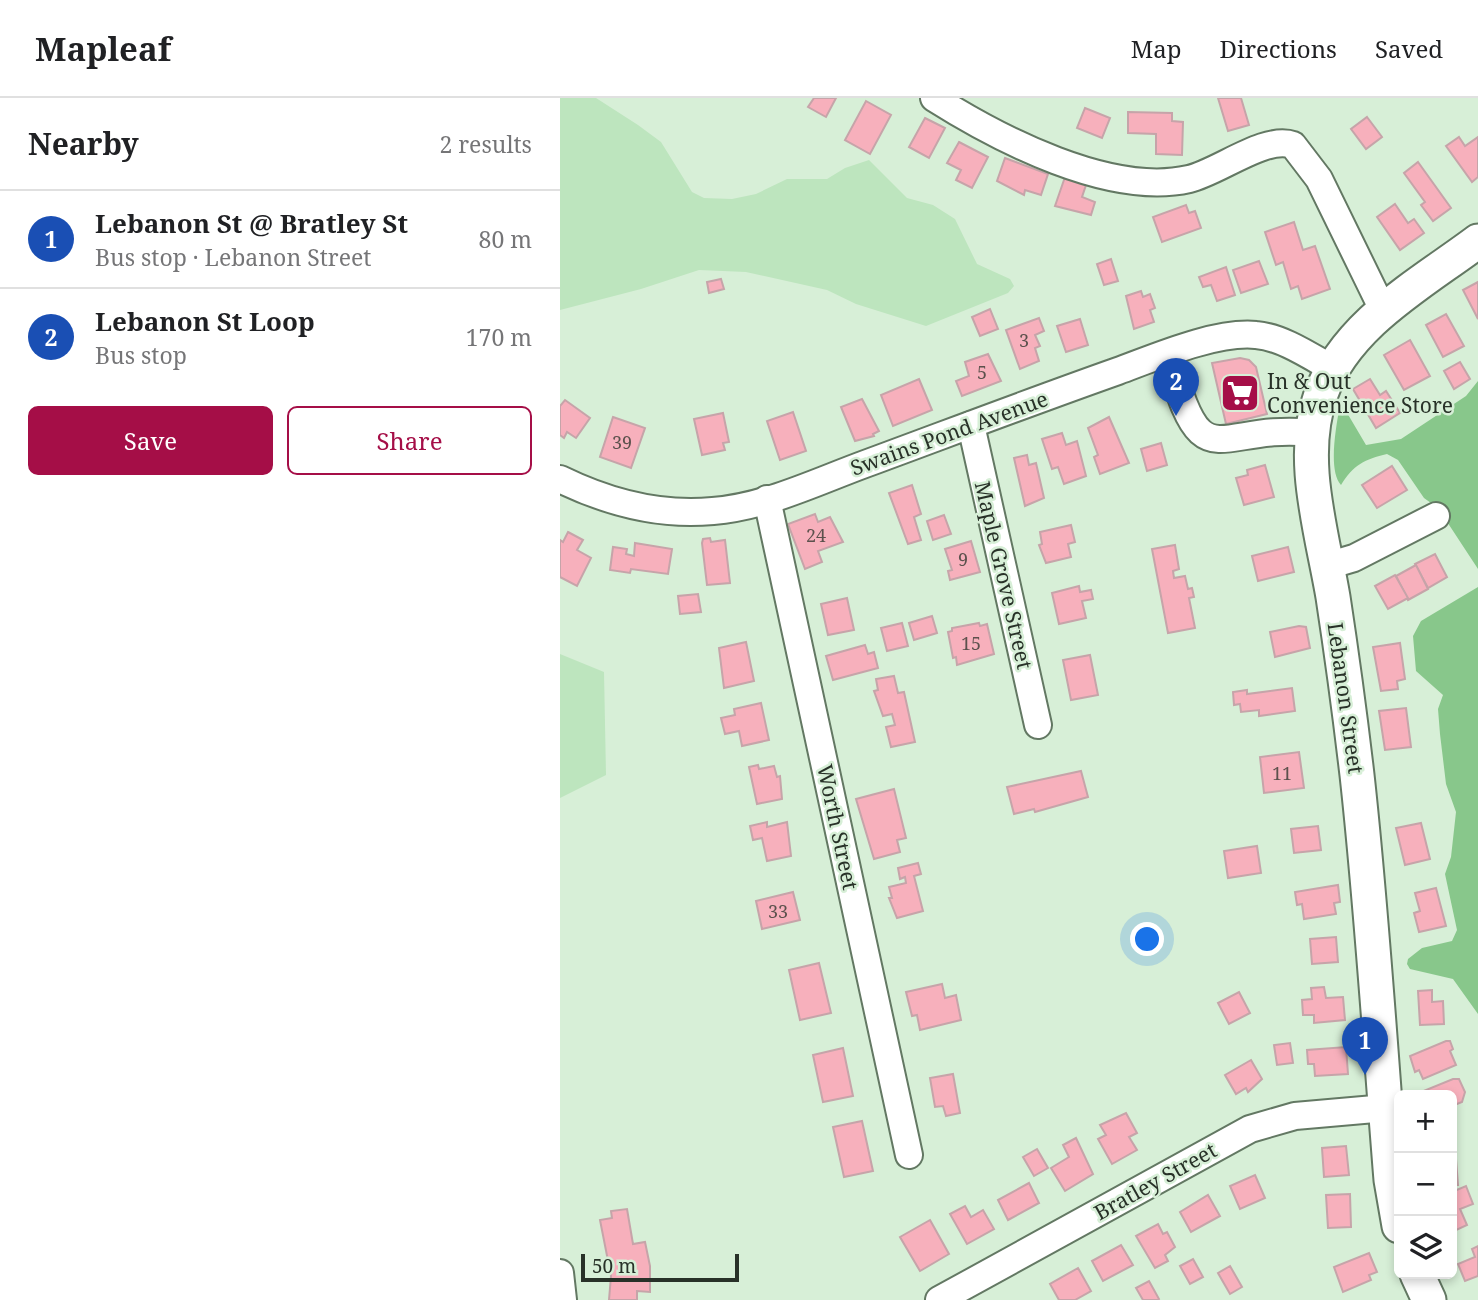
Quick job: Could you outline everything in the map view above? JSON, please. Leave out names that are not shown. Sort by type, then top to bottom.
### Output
[{"type":"main road","name":"Lebanon Street","points":[[1397,1216],[1392,1196],[1358,787],[1313,477],[1313,433],[1317,407],[1333,369],[1356,338],[1384,312],[1478,241]]},
{"type":"main road","points":[[1419,1279],[1429,1300]]},
{"type":"street","points":[[934,98],[973,122],[1051,157],[1140,180],[1189,179],[1261,148],[1284,143],[1297,148],[1319,179],[1384,312]]},
{"type":"street","name":"Swains Pond Avenue","points":[[560,479],[603,498],[654,509],[713,511],[767,499],[1168,354],[1216,340],[1258,335],[1305,353],[1333,369]]},
{"type":"street","points":[[1168,354],[1187,416],[1204,436],[1227,441],[1279,430],[1313,433]]},
{"type":"street","name":"Maple Grove Street","points":[[971,425],[1038,725]]},
{"type":"street","name":"Worth Street","points":[[767,499],[909,1154]]},
{"type":"street","points":[[1327,566],[1354,558],[1436,516]]},
{"type":"street","name":"Bratley Street","points":[[939,1300],[1250,1129],[1294,1116],[1386,1108]]},
{"type":"street","points":[[560,1273],[563,1300]]},
{"type":"green space","points":[[560,98],[596,98],[638,125],[661,142],[692,192],[704,198],[732,199],[756,194],[787,179],[827,179],[845,168],[869,160],[907,198],[933,205],[955,219],[977,264],[1010,279],[1014,286],[1008,293],[926,326],[856,304],[827,290],[746,272],[699,270],[641,289],[560,310]]},
{"type":"green space","points":[[1478,381],[1478,569],[1438,508],[1424,498],[1398,460],[1387,454],[1372,458],[1350,472],[1341,485],[1334,460],[1339,410],[1343,406],[1366,445],[1401,439],[1466,396]]},
{"type":"green space","points":[[1478,587],[1478,1014],[1453,979],[1410,969],[1407,964],[1408,959],[1422,948],[1452,941],[1457,930],[1445,874],[1451,857],[1456,812],[1446,784],[1440,734],[1438,709],[1443,695],[1416,671],[1413,636],[1421,621]]},
{"type":"green space","points":[[560,654],[604,672],[606,775],[560,798]]},
{"type":"building","points":[[814,98],[836,98],[826,117],[808,107]]},
{"type":"building","points":[[1218,98],[1241,98],[1249,125],[1228,131]]},
{"type":"building","points":[[866,101],[891,115],[870,154],[845,140]]},
{"type":"building","points":[[1085,108],[1110,118],[1102,138],[1077,128]]},
{"type":"building","points":[[1128,112],[1172,113],[1172,121],[1183,122],[1182,155],[1156,154],[1156,134],[1128,133]]},
{"type":"building","points":[[1367,117],[1382,137],[1366,149],[1351,129]]},
{"type":"building","points":[[925,118],[945,128],[929,158],[909,147]]},
{"type":"building","points":[[1459,137],[1465,146],[1478,137],[1478,177],[1472,182],[1446,146]]},
{"type":"building","points":[[959,142],[988,157],[972,188],[956,180],[961,170],[947,163]]},
{"type":"building","points":[[1005,158],[1048,174],[1041,195],[1025,190],[1024,195],[997,181]]},
{"type":"building","points":[[1418,162],[1451,208],[1433,221],[1421,205],[1425,202],[1404,173]]},
{"type":"building","points":[[1065,177],[1086,185],[1082,197],[1095,202],[1091,215],[1055,206]]},
{"type":"building","points":[[1395,204],[1408,223],[1414,219],[1424,233],[1400,250],[1377,217]]},
{"type":"building","points":[[1186,205],[1189,213],[1195,211],[1201,228],[1162,242],[1153,217]]},
{"type":"building","points":[[1294,222],[1303,250],[1315,246],[1330,289],[1302,299],[1298,286],[1291,289],[1283,262],[1276,265],[1265,232]]},
{"type":"building","points":[[1111,259],[1118,281],[1104,285],[1097,264]]},
{"type":"building","points":[[1259,261],[1268,284],[1241,293],[1233,270]]},
{"type":"building","points":[[1226,267],[1235,295],[1217,301],[1211,285],[1203,287],[1199,277]]},
{"type":"building","points":[[721,279],[724,289],[709,293],[707,282]]},
{"type":"building","points":[[1478,282],[1478,319],[1463,290]]},
{"type":"building","points":[[1141,291],[1143,297],[1150,294],[1155,308],[1150,310],[1154,322],[1134,329],[1126,296]]},
{"type":"building","points":[[990,309],[998,329],[980,336],[972,317]]},
{"type":"building","points":[[1446,314],[1464,346],[1443,357],[1426,325]]},
{"type":"building","points":[[1039,318],[1044,331],[1035,335],[1040,346],[1035,348],[1039,361],[1020,369],[1006,330]]},
{"type":"building","points":[[1080,319],[1088,345],[1066,352],[1057,326]]},
{"type":"building","points":[[1410,340],[1430,376],[1404,390],[1384,355]]},
{"type":"building","points":[[988,354],[1001,381],[962,396],[956,381],[969,376],[965,362]]},
{"type":"building","name":"In & Out Convenience Store","points":[[1240,358],[1249,360],[1256,367],[1267,414],[1226,424],[1212,363]]},
{"type":"building","points":[[1460,362],[1470,379],[1454,389],[1444,371]]},
{"type":"building","points":[[919,379],[932,410],[893,426],[881,395]]},
{"type":"building","points":[[1370,379],[1380,395],[1386,391],[1400,413],[1376,428],[1353,389]]},
{"type":"building","points":[[862,399],[879,431],[873,434],[874,436],[855,441],[841,407]]},
{"type":"building","points":[[565,400],[590,418],[576,438],[567,432],[564,438],[560,435],[560,406]]},
{"type":"building","points":[[793,412],[806,451],[780,460],[767,421]]},
{"type":"building","points":[[723,413],[729,442],[723,443],[725,450],[702,455],[694,419]]},
{"type":"building","points":[[613,417],[645,428],[631,468],[600,457]]},
{"type":"building","points":[[1109,417],[1129,463],[1100,474],[1094,457],[1098,455],[1088,428]]},
{"type":"building","points":[[1062,433],[1066,445],[1077,441],[1086,476],[1064,484],[1058,467],[1052,469],[1042,439]]},
{"type":"building","points":[[1161,443],[1167,465],[1147,471],[1141,449]]},
{"type":"building","points":[[1027,455],[1029,465],[1036,463],[1044,498],[1025,506],[1014,458]]},
{"type":"building","points":[[1265,465],[1274,497],[1244,505],[1236,478],[1248,475],[1247,470]]},
{"type":"building","points":[[1392,466],[1407,490],[1377,508],[1362,485]]},
{"type":"building","points":[[912,485],[921,514],[914,517],[921,540],[908,544],[889,493]]},
{"type":"building","points":[[815,514],[818,522],[830,517],[843,542],[818,551],[822,562],[805,569],[788,524]]},
{"type":"building","points":[[944,515],[951,534],[933,540],[927,521]]},
{"type":"building","points":[[1071,525],[1075,542],[1068,544],[1071,557],[1046,563],[1039,545],[1042,544],[1040,532]]},
{"type":"building","points":[[568,532],[583,540],[577,550],[591,558],[577,586],[560,577],[560,540],[563,542]]},
{"type":"building","points":[[710,538],[711,542],[725,540],[730,583],[707,585],[702,543],[703,539]]},
{"type":"building","points":[[971,541],[980,572],[950,580],[948,571],[952,570],[945,549]]},
{"type":"building","points":[[635,543],[672,549],[668,574],[631,569],[630,573],[610,570],[613,547],[627,549],[626,554],[634,556]]},
{"type":"building","points":[[1175,545],[1179,569],[1173,571],[1174,578],[1185,576],[1188,589],[1192,588],[1194,597],[1189,598],[1195,628],[1168,633],[1152,549]]},
{"type":"building","points":[[1288,547],[1294,572],[1258,581],[1252,556]]},
{"type":"building","points":[[1435,554],[1447,577],[1428,588],[1415,564]]},
{"type":"building","points":[[1416,565],[1428,589],[1408,600],[1396,576]]},
{"type":"building","points":[[1395,575],[1408,598],[1388,609],[1375,586]]},
{"type":"building","points":[[1079,586],[1080,592],[1091,590],[1093,599],[1082,601],[1086,618],[1059,624],[1052,593]]},
{"type":"building","points":[[698,594],[701,612],[680,614],[678,596]]},
{"type":"building","points":[[847,598],[854,630],[828,635],[821,604]]},
{"type":"building","points":[[932,616],[937,633],[914,640],[909,623]]},
{"type":"building","points":[[902,623],[908,646],[887,651],[881,628]]},
{"type":"building","points":[[979,623],[980,626],[987,624],[994,654],[957,665],[948,632],[952,631],[952,628]]},
{"type":"building","points":[[1306,627],[1310,648],[1275,657],[1270,632]]},
{"type":"building","points":[[746,642],[754,681],[724,688],[719,648]]},
{"type":"building","points":[[1400,643],[1405,679],[1397,681],[1398,689],[1381,691],[1373,647]]},
{"type":"building","points":[[865,645],[868,654],[874,652],[878,668],[833,680],[826,656]]},
{"type":"building","points":[[1090,655],[1098,695],[1071,700],[1063,660]]},
{"type":"building","points":[[894,676],[898,693],[904,692],[915,742],[891,747],[886,727],[895,725],[892,714],[883,716],[874,691],[878,690],[876,679]]},
{"type":"building","points":[[1292,688],[1295,711],[1259,716],[1259,710],[1241,712],[1240,704],[1234,705],[1233,692],[1247,690],[1247,694]]},
{"type":"building","points":[[761,703],[769,740],[742,746],[739,731],[725,734],[721,718],[735,715],[734,709]]},
{"type":"building","points":[[1406,708],[1411,747],[1385,750],[1379,711]]},
{"type":"building","points":[[1299,752],[1304,788],[1264,793],[1260,757]]},
{"type":"building","points":[[758,765],[759,769],[774,766],[777,777],[780,776],[782,799],[757,804],[749,767]]},
{"type":"building","points":[[1081,771],[1088,797],[1035,812],[1034,809],[1014,814],[1007,787]]},
{"type":"building","points":[[894,789],[906,838],[897,840],[900,852],[874,859],[856,799]]},
{"type":"building","points":[[767,822],[767,827],[787,822],[791,856],[767,861],[762,838],[753,840],[750,826]]},
{"type":"building","points":[[1421,823],[1430,859],[1405,865],[1396,828]]},
{"type":"building","points":[[1318,826],[1321,850],[1294,853],[1291,829]]},
{"type":"building","points":[[1257,846],[1261,873],[1228,878],[1224,851]]},
{"type":"building","points":[[918,863],[921,874],[914,876],[923,911],[897,918],[889,898],[892,898],[889,887],[906,883],[905,877],[900,879],[898,868]]},
{"type":"building","points":[[1338,885],[1340,902],[1334,903],[1336,914],[1304,919],[1302,904],[1297,905],[1295,892]]},
{"type":"building","points":[[1436,888],[1446,926],[1419,932],[1414,913],[1420,911],[1415,893]]},
{"type":"building","points":[[793,892],[800,920],[762,929],[756,901]]},
{"type":"building","points":[[1336,937],[1338,962],[1312,964],[1310,939]]},
{"type":"building","points":[[819,963],[831,1013],[800,1020],[789,970]]},
{"type":"building","points":[[942,984],[945,998],[956,995],[961,1020],[920,1030],[917,1015],[912,1016],[906,992]]},
{"type":"building","points":[[1324,987],[1326,998],[1343,997],[1345,1020],[1314,1023],[1314,1015],[1303,1015],[1302,1000],[1312,999],[1311,988]]},
{"type":"building","points":[[1432,990],[1432,1002],[1443,1001],[1444,1024],[1420,1025],[1418,991]]},
{"type":"building","points":[[1239,992],[1250,1013],[1229,1024],[1218,1003]]},
{"type":"building","points":[[1450,1041],[1453,1049],[1450,1051],[1456,1065],[1423,1079],[1419,1070],[1415,1072],[1410,1056]]},
{"type":"building","points":[[1290,1043],[1293,1063],[1277,1065],[1274,1045]]},
{"type":"building","points":[[1346,1047],[1348,1074],[1315,1076],[1314,1064],[1308,1064],[1307,1050]]},
{"type":"building","points":[[843,1048],[853,1096],[823,1102],[813,1055]]},
{"type":"building","points":[[1251,1060],[1262,1079],[1248,1092],[1246,1088],[1236,1094],[1225,1075]]},
{"type":"building","points":[[953,1074],[960,1113],[946,1116],[943,1106],[935,1107],[930,1078]]},
{"type":"building","points":[[1459,1079],[1465,1092],[1462,1102],[1457,1104],[1457,1090],[1426,1090]]},
{"type":"building","points":[[1126,1113],[1137,1133],[1129,1137],[1137,1150],[1112,1164],[1098,1139],[1106,1135],[1100,1125]]},
{"type":"building","points":[[862,1121],[873,1171],[844,1177],[833,1127]]},
{"type":"building","points":[[1076,1138],[1093,1174],[1065,1191],[1051,1168],[1069,1157],[1063,1145]]},
{"type":"building","points":[[1346,1146],[1349,1175],[1324,1177],[1322,1148]]},
{"type":"building","points":[[1037,1149],[1048,1168],[1034,1176],[1023,1157]]},
{"type":"building","points":[[1255,1175],[1265,1198],[1240,1209],[1230,1186]]},
{"type":"building","points":[[1029,1183],[1039,1203],[1008,1220],[998,1200]]},
{"type":"building","points":[[1466,1186],[1473,1204],[1460,1209],[1467,1225],[1457,1230],[1457,1216],[1457,1190]]},
{"type":"building","points":[[1350,1194],[1351,1227],[1328,1228],[1326,1195]]},
{"type":"building","points":[[1208,1195],[1220,1216],[1191,1232],[1180,1212]]},
{"type":"building","points":[[965,1206],[971,1217],[983,1210],[994,1229],[967,1244],[950,1214]]},
{"type":"building","points":[[627,1209],[633,1244],[645,1242],[650,1266],[650,1292],[637,1291],[637,1300],[609,1300],[611,1276],[600,1220],[612,1218],[611,1211]]},
{"type":"building","points":[[930,1220],[949,1254],[920,1271],[900,1237]]},
{"type":"building","points":[[1158,1224],[1163,1234],[1167,1232],[1175,1247],[1165,1255],[1168,1261],[1155,1268],[1136,1236]]},
{"type":"building","points":[[1121,1245],[1133,1265],[1103,1281],[1092,1261]]},
{"type":"building","points":[[1478,1246],[1478,1276],[1465,1281],[1458,1264],[1475,1257],[1472,1249]]},
{"type":"building","points":[[1369,1253],[1377,1272],[1369,1275],[1371,1280],[1343,1292],[1334,1267]]},
{"type":"building","points":[[1193,1259],[1203,1277],[1190,1284],[1180,1266]]},
{"type":"building","points":[[1230,1266],[1242,1287],[1230,1294],[1218,1273]]},
{"type":"building","points":[[1078,1268],[1091,1291],[1075,1300],[1059,1300],[1050,1284]]},
{"type":"building","points":[[1149,1281],[1158,1300],[1143,1300],[1136,1288]]},
{"type":"place","name":"In & Out Convenience Store","points":[[1240,393]]},
{"type":"place","name":"Lebanon St Loop","points":[[1176,416]]},
{"type":"place","name":"Lebanon St @ Bratley St","points":[[1365,1075]]}]
